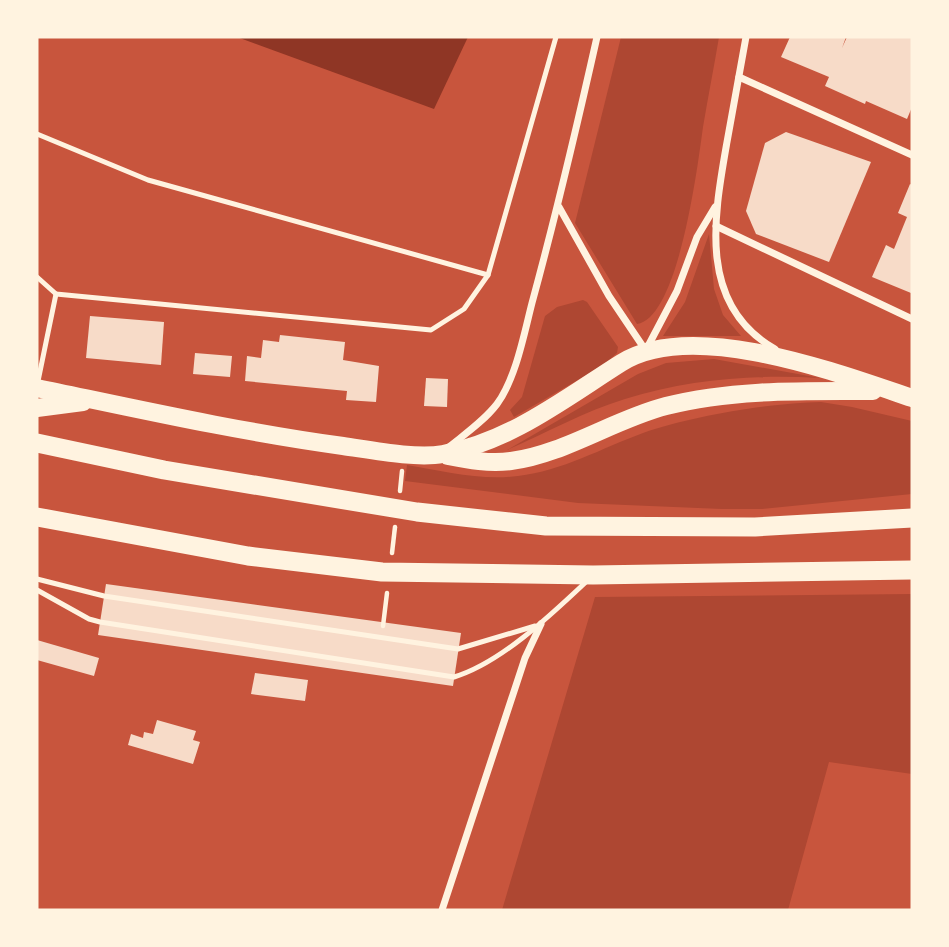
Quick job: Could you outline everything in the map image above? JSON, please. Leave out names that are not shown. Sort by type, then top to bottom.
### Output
[{"type":"highway","points":[[37,443],[164,470],[391,508],[547,526],[755,527],[912,518]]},
{"type":"highway","points":[[37,517],[235,554],[324,566],[428,574],[593,576],[912,570]]},
{"type":"main road","points":[[441,455],[485,443],[516,429],[646,351],[683,347],[725,347],[800,364],[912,398]]},
{"type":"main road","points":[[37,387],[295,439],[390,453],[441,455],[478,461],[511,461],[541,454],[643,412],[710,398],[808,390],[894,391]]},
{"type":"main road","points":[[37,408],[97,400]]},
{"type":"street","points":[[441,455],[484,419],[506,388],[519,351],[558,206],[597,37]]},
{"type":"street","points":[[746,37],[716,205],[718,265],[730,305],[743,325],[760,341],[800,364]]},
{"type":"street","points":[[739,78],[912,155]]},
{"type":"street","points":[[558,206],[610,296],[646,351],[677,290],[697,237],[716,205]]},
{"type":"street","points":[[716,226],[912,319]]},
{"type":"street","points":[[442,910],[525,657],[541,624]]},
{"type":"lane","points":[[37,277],[56,294],[431,330],[464,309],[488,275],[556,37]]},
{"type":"lane","points":[[37,134],[148,180],[488,275]]},
{"type":"lane","points":[[37,387],[56,294]]},
{"type":"lane","points":[[37,590],[89,619],[100,622],[454,677],[477,668],[541,624],[593,576]]},
{"type":"lane","points":[[37,579],[104,596],[458,649],[541,624]]},
{"type":"path","points":[[399,494],[402,467]]},
{"type":"path","points":[[391,562],[396,521]]},
{"type":"path","points":[[383,630],[388,589]]},
{"type":"shaded area","points":[[237,37],[468,37],[434,109]]},
{"type":"shaded area","points":[[621,37],[719,37],[691,204],[675,269],[664,296],[652,315],[637,324],[575,223]]},
{"type":"shaded area","points":[[709,234],[714,289],[723,315],[741,336],[663,336],[685,302]]},
{"type":"shaded area","points":[[583,300],[618,347],[617,353],[602,366],[514,417],[510,410],[522,397],[545,316],[557,307]]},
{"type":"shaded area","points":[[714,359],[820,378],[746,378],[649,392],[595,410],[507,450],[638,374],[666,363]]},
{"type":"shaded area","points":[[821,402],[912,421],[912,494],[762,509],[722,509],[578,503],[405,481],[407,465],[490,477],[534,473],[684,421],[755,408]]},
{"type":"shaded area","points":[[912,594],[912,774],[829,762],[788,910],[502,910],[595,597]]},
{"type":"building","points":[[790,37],[846,37],[842,48],[847,37],[912,37],[912,107],[907,119],[825,86],[829,77],[781,57]]},
{"type":"building","points":[[786,132],[871,162],[829,262],[756,234],[746,211],[765,143]]},
{"type":"building","points":[[910,184],[911,293],[872,277],[886,245],[894,249],[907,217],[898,213]]},
{"type":"building","points":[[90,316],[164,322],[161,365],[86,358]]},
{"type":"building","points":[[280,335],[345,342],[343,360],[379,366],[376,402],[346,400],[347,391],[245,381],[247,356],[261,358],[263,340],[279,342]]},
{"type":"building","points":[[195,353],[232,356],[230,377],[193,374]]},
{"type":"building","points":[[426,378],[448,379],[447,407],[424,406]]},
{"type":"building","points":[[106,584],[461,633],[453,686],[98,635]]},
{"type":"building","points":[[37,640],[99,658],[94,676],[37,660]]},
{"type":"building","points":[[255,673],[308,680],[305,701],[251,694]]},
{"type":"building","points":[[157,720],[196,731],[193,740],[200,742],[193,764],[128,745],[131,734],[143,738],[144,732],[153,734]]}]
